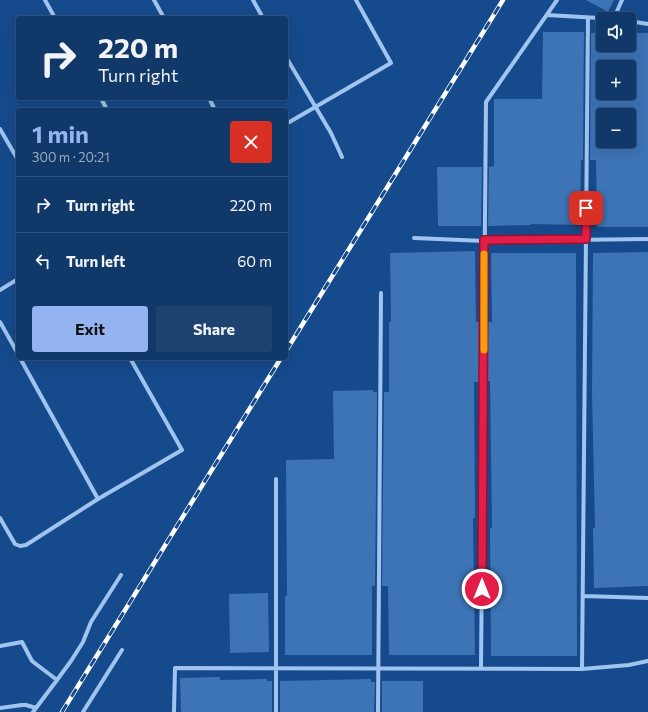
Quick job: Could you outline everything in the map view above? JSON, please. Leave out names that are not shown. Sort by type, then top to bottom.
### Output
[{"type":"street","points":[[45,0],[54,16]]},
{"type":"street","points":[[154,0],[163,16]]},
{"type":"street","points":[[253,0],[262,16]]},
{"type":"street","points":[[288,123],[391,63],[356,0]]},
{"type":"street","points":[[482,668],[486,102],[557,0]]},
{"type":"street","points":[[617,12],[622,0]]},
{"type":"street","points":[[547,15],[596,18]]},
{"type":"street","points":[[582,669],[584,596],[588,18]]},
{"type":"street","points":[[636,22],[648,24]]},
{"type":"street","points":[[288,60],[331,133],[342,157]]},
{"type":"street","points":[[0,129],[16,157]]},
{"type":"street","points":[[414,238],[484,240],[648,239]]},
{"type":"street","points":[[0,290],[16,280]]},
{"type":"street","points":[[378,712],[381,293]]},
{"type":"street","points":[[0,322],[16,350]]},
{"type":"street","points":[[21,360],[98,499]]},
{"type":"street","points":[[0,518],[15,544],[20,546],[26,545],[98,499],[182,450],[131,360]]},
{"type":"street","points":[[276,479],[276,712]]},
{"type":"street","points":[[0,708],[22,704],[34,710],[75,655],[83,642],[91,622],[121,575]]},
{"type":"street","points":[[584,596],[648,598]]},
{"type":"street","points":[[0,646],[22,642],[32,660],[57,680]]},
{"type":"street","points":[[83,712],[122,650]]},
{"type":"street","points":[[174,712],[175,668],[582,669],[629,665],[648,661]]},
{"type":"building","points":[[586,0],[614,0],[608,12]]},
{"type":"building","points":[[543,32],[584,32],[583,160],[581,160],[580,225],[531,224],[488,226],[489,167],[494,166],[494,99],[542,99]]},
{"type":"building","points":[[591,33],[596,33],[596,52],[636,52],[636,33],[648,33],[648,227],[597,227],[596,160],[590,160]]},
{"type":"building","points":[[437,167],[482,167],[481,226],[438,226]]},
{"type":"building","points":[[475,251],[476,322],[481,322],[480,382],[474,382],[475,518],[473,518],[475,655],[389,655],[388,586],[382,586],[384,392],[389,392],[389,322],[391,322],[390,253]]},
{"type":"building","points":[[648,252],[648,586],[594,588],[593,528],[595,528],[592,392],[593,253]]},
{"type":"building","points":[[491,253],[576,253],[577,656],[491,656],[490,528],[492,528],[490,381],[487,381],[488,322],[492,322]]},
{"type":"building","points":[[373,390],[373,392],[377,392],[375,586],[372,586],[372,655],[285,655],[285,596],[287,596],[286,460],[334,459],[333,391]]},
{"type":"building","points":[[268,593],[269,652],[230,653],[229,594]]},
{"type":"building","points":[[220,677],[220,680],[267,679],[267,681],[272,681],[272,712],[181,712],[180,678]]},
{"type":"building","points":[[371,679],[371,682],[375,682],[374,712],[280,712],[280,681]]},
{"type":"building","points":[[382,681],[423,681],[423,712],[382,712]]},
{"type":"railway","points":[[288,348],[503,0]]},
{"type":"railway","points":[[62,712],[280,360]]},
{"type":"slow traffic","points":[[484,254],[484,350]]},
{"type":"route","points":[[482,589],[484,240],[586,239],[586,208]]}]
